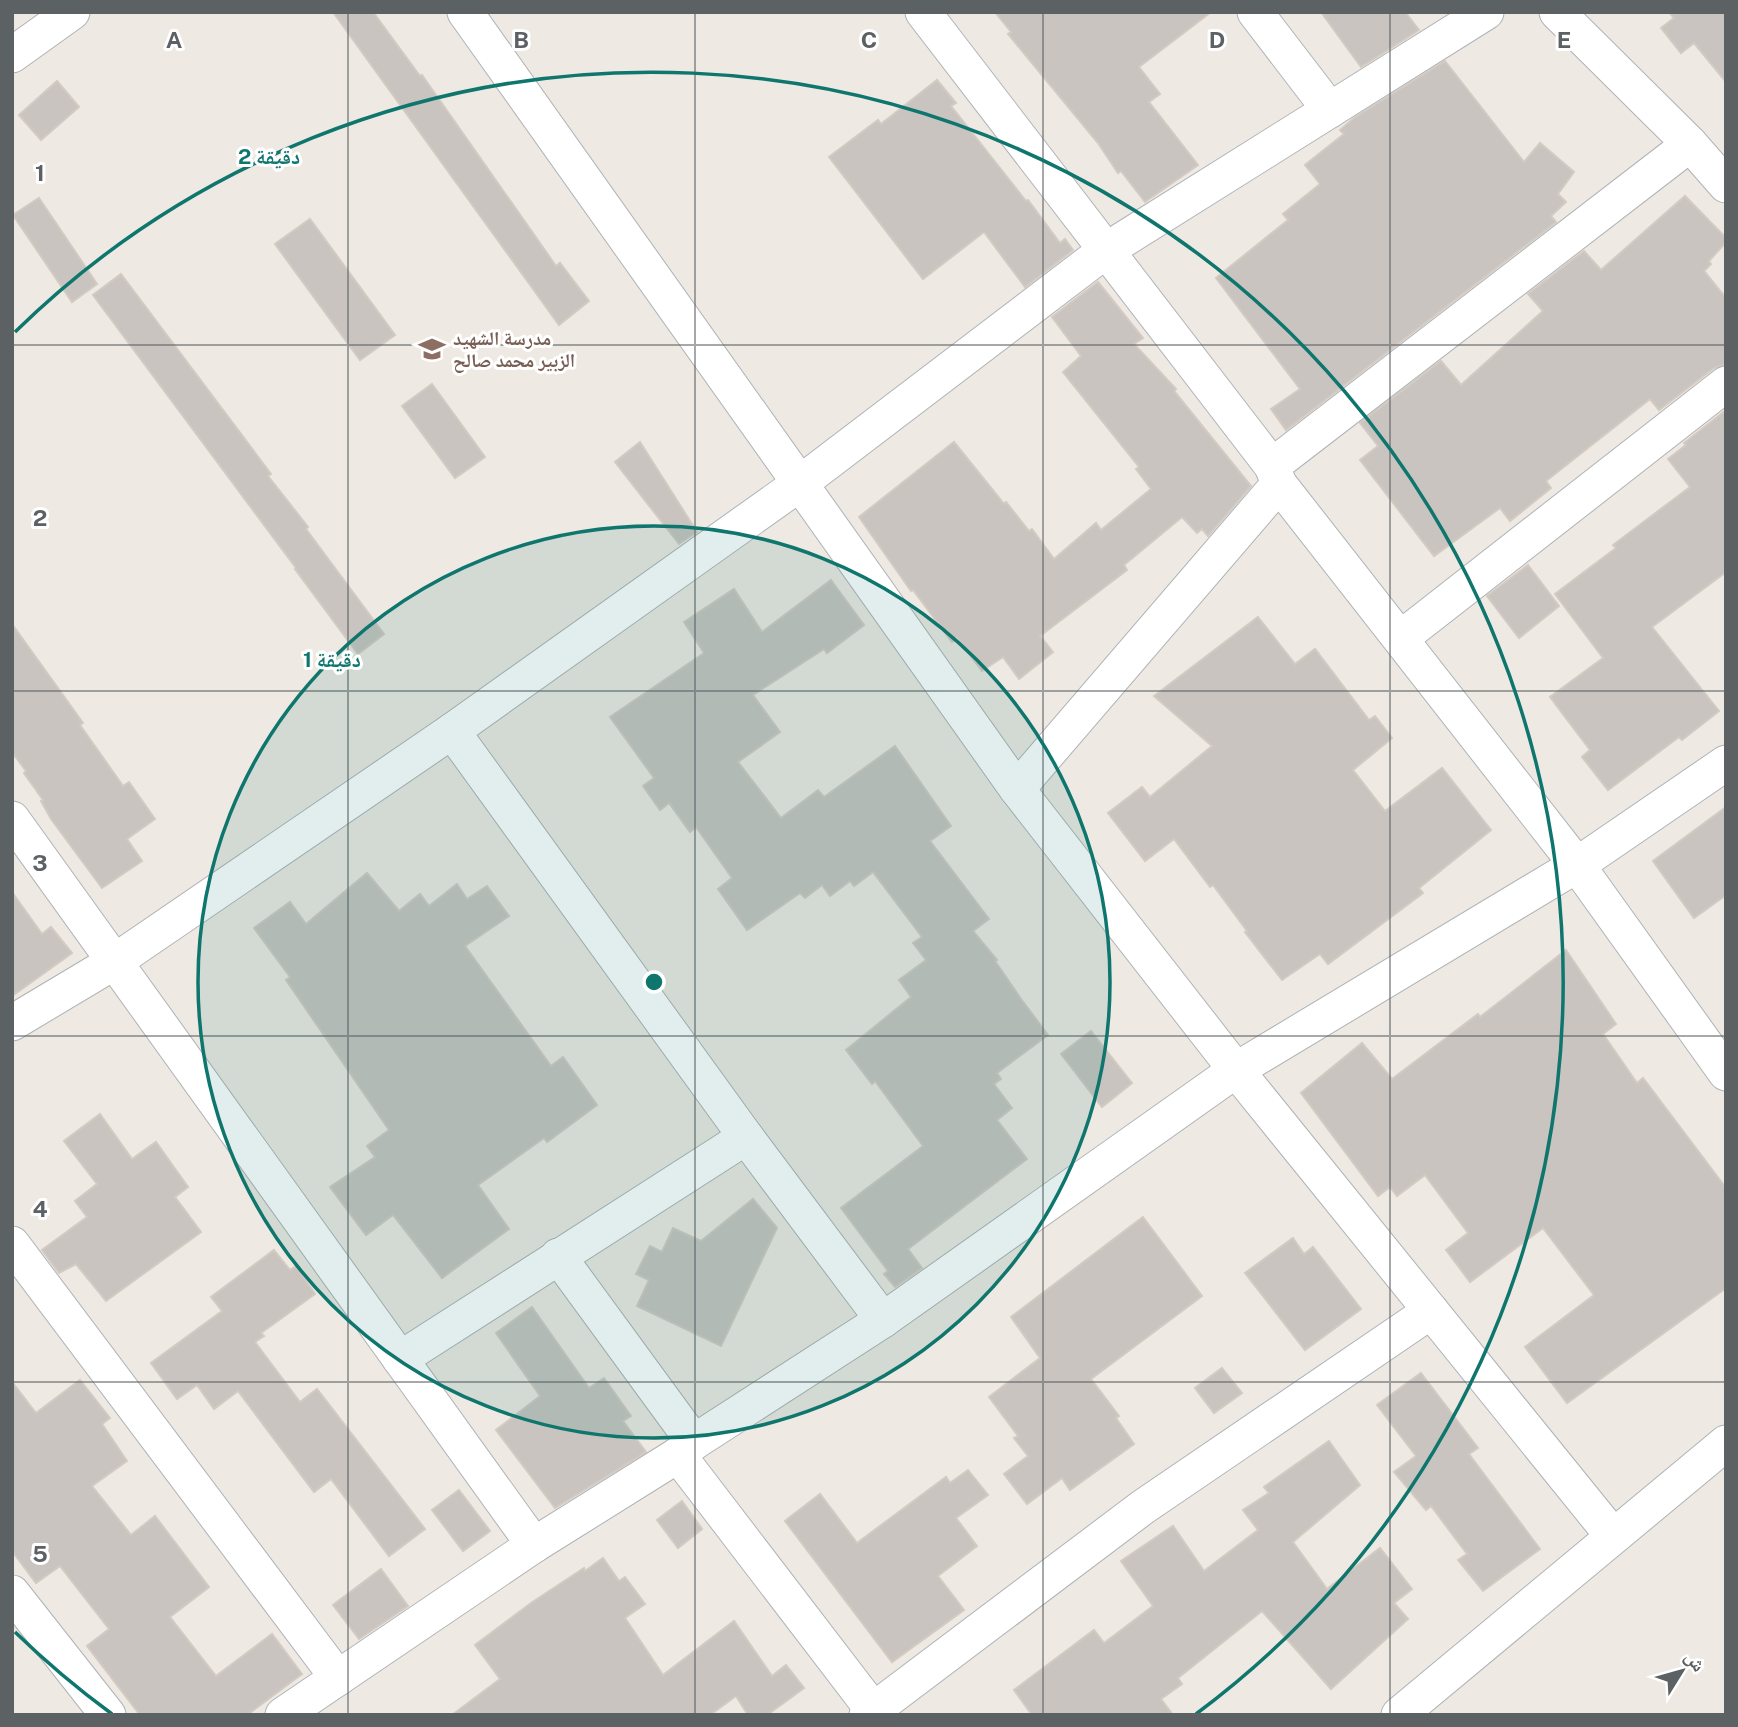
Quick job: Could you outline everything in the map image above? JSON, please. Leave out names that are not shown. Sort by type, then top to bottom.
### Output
[{"type":"street","points":[[12,55],[72,12]]},
{"type":"street","points":[[465,12],[1017,789],[1236,1070],[1614,1536]]},
{"type":"street","points":[[923,12],[1275,475],[1577,865],[1726,1073]]},
{"type":"street","points":[[1255,12],[1330,110]]},
{"type":"street","points":[[12,1023],[114,962],[452,732],[799,484],[1105,251],[1486,12]]},
{"type":"street","points":[[1557,12],[1690,144],[1726,186]]},
{"type":"street","points":[[1017,789],[1275,475],[1690,144]]},
{"type":"street","points":[[1401,638],[1726,384]]},
{"type":"street","points":[[452,732],[746,1137],[883,1320]]},
{"type":"street","points":[[282,1715],[534,1545],[883,1320],[1236,1070],[1577,865],[1726,763]]},
{"type":"street","points":[[12,819],[534,1545]]},
{"type":"street","points":[[400,1359],[746,1137]]},
{"type":"street","points":[[12,1244],[338,1678]]},
{"type":"street","points":[[558,1256],[686,1448],[873,1713],[1143,1507],[1431,1311]]},
{"type":"street","points":[[1399,1715],[1726,1443]]},
{"type":"street","points":[[12,1593],[108,1715]]},
{"type":"building","points":[[333,12],[373,12],[420,76],[422,75],[556,266],[560,263],[589,301],[559,325]]},
{"type":"building","points":[[995,12],[1211,12],[1139,67],[1160,94],[1149,102],[1198,165],[1145,202],[1121,171],[1118,173],[1098,143],[1008,34],[1011,32]]},
{"type":"building","points":[[1321,12],[1405,12],[1419,30],[1361,67]]},
{"type":"building","points":[[1669,12],[1726,12],[1726,82],[1694,43],[1681,53],[1661,28],[1674,18]]},
{"type":"building","points":[[1445,61],[1524,162],[1540,143],[1574,172],[1558,194],[1566,202],[1551,216],[1556,222],[1286,430],[1271,409],[1300,389],[1216,278],[1288,220],[1283,214],[1320,184],[1305,165],[1344,134],[1340,130],[1354,118]]},
{"type":"building","points":[[937,80],[956,103],[951,106],[1026,201],[1028,200],[1060,243],[1065,239],[1073,250],[1025,287],[984,232],[923,279],[829,157],[878,120],[881,124]]},
{"type":"building","points":[[57,81],[79,107],[41,140],[19,115]]},
{"type":"building","points":[[1685,196],[1726,238],[1726,242],[1704,271],[1726,298],[1726,364],[1714,368],[1659,410],[1650,399],[1546,481],[1551,488],[1510,521],[1500,508],[1434,556],[1360,460],[1378,446],[1360,423],[1441,361],[1461,385],[1543,311],[1528,294],[1584,251],[1601,270]]},
{"type":"building","points":[[39,198],[97,284],[72,302],[13,215]]},
{"type":"building","points":[[310,219],[395,335],[360,360],[275,244]]},
{"type":"building","points":[[121,274],[271,474],[268,476],[384,634],[358,654],[93,295]]},
{"type":"building","points":[[1098,282],[1143,338],[1134,344],[1176,389],[1174,391],[1251,486],[1208,536],[1202,529],[1197,533],[1182,517],[1124,565],[1127,570],[1040,636],[1053,652],[1019,679],[1003,657],[982,671],[957,638],[952,642],[913,590],[911,591],[859,517],[954,442],[1004,504],[1006,502],[1029,531],[1032,529],[1054,559],[1096,523],[1101,530],[1151,489],[1136,469],[1139,467],[1063,372],[1081,356],[1052,317]]},
{"type":"building","points":[[432,384],[485,457],[455,478],[402,406]]},
{"type":"building","points":[[1726,410],[1726,572],[1652,627],[1719,711],[1682,740],[1679,737],[1608,790],[1582,757],[1590,750],[1550,697],[1603,658],[1555,594],[1616,548],[1613,545],[1690,487],[1668,459]]},
{"type":"building","points":[[640,442],[697,532],[679,544],[615,462]]},
{"type":"building","points":[[1528,565],[1559,606],[1519,638],[1487,596]]},
{"type":"building","points":[[831,580],[864,625],[827,653],[824,649],[753,695],[780,732],[738,762],[781,818],[818,790],[824,797],[895,746],[951,826],[930,841],[989,919],[973,931],[997,960],[995,961],[1048,1035],[997,1073],[1001,1079],[994,1084],[1012,1108],[997,1120],[1027,1159],[908,1249],[922,1268],[895,1287],[884,1274],[888,1271],[841,1208],[923,1146],[875,1081],[872,1084],[846,1050],[911,997],[899,980],[926,960],[913,943],[922,937],[873,872],[854,886],[850,881],[830,896],[822,885],[805,898],[800,893],[747,930],[718,889],[732,878],[696,827],[690,832],[669,803],[660,810],[643,786],[654,778],[610,717],[704,653],[684,622],[734,589],[762,632]]},
{"type":"building","points":[[1258,617],[1295,664],[1315,649],[1369,720],[1375,716],[1392,738],[1353,770],[1385,811],[1442,768],[1491,830],[1419,888],[1423,893],[1328,964],[1320,954],[1282,980],[1213,885],[1210,887],[1174,839],[1145,861],[1108,813],[1142,787],[1150,797],[1212,746],[1154,696]]},
{"type":"building","points":[[12,624],[83,723],[80,725],[123,786],[129,782],[155,819],[127,839],[142,861],[102,888],[51,819],[41,801],[43,800],[12,752]]},
{"type":"building","points":[[1726,807],[1726,895],[1694,918],[1653,861]]},
{"type":"building","points":[[367,873],[399,911],[420,894],[429,906],[457,884],[467,899],[487,886],[509,916],[465,946],[551,1066],[563,1057],[597,1105],[547,1142],[544,1138],[478,1185],[509,1229],[442,1278],[393,1215],[366,1235],[330,1187],[375,1157],[367,1146],[389,1130],[286,980],[290,977],[254,928],[290,902],[306,924]]},
{"type":"building","points":[[12,892],[42,934],[51,927],[72,953],[12,996]]},
{"type":"building","points":[[1566,950],[1616,1024],[1603,1034],[1637,1083],[1643,1078],[1726,1188],[1726,1288],[1567,1403],[1525,1347],[1594,1295],[1543,1228],[1470,1282],[1446,1250],[1468,1233],[1425,1175],[1397,1196],[1390,1187],[1378,1196],[1301,1093],[1362,1043],[1392,1079],[1478,1014],[1480,1017]]},
{"type":"building","points":[[1091,1031],[1132,1083],[1102,1107],[1061,1054]]},
{"type":"building","points":[[100,1114],[132,1159],[156,1142],[188,1187],[175,1197],[201,1232],[106,1301],[76,1264],[59,1273],[42,1250],[87,1217],[75,1201],[97,1184],[64,1141]]},
{"type":"building","points":[[753,1199],[777,1228],[721,1346],[637,1306],[649,1280],[636,1274],[650,1246],[662,1252],[673,1228],[701,1241]]},
{"type":"building","points":[[1143,1217],[1202,1296],[1091,1379],[1119,1416],[1116,1418],[1134,1444],[1070,1490],[1062,1478],[1027,1504],[1004,1474],[1028,1456],[1014,1438],[1018,1436],[989,1397],[1040,1358],[1011,1317]]},
{"type":"building","points":[[1293,1238],[1304,1254],[1313,1247],[1361,1309],[1305,1350],[1245,1273]]},
{"type":"building","points":[[274,1250],[290,1270],[296,1266],[315,1294],[261,1333],[264,1336],[255,1342],[300,1402],[317,1389],[425,1529],[389,1556],[331,1479],[314,1492],[238,1391],[214,1409],[197,1385],[177,1399],[151,1363],[222,1311],[211,1297]]},
{"type":"building","points":[[532,1307],[589,1388],[604,1378],[631,1416],[623,1421],[646,1452],[555,1508],[496,1430],[540,1396],[496,1333]]},
{"type":"building","points":[[1222,1368],[1242,1393],[1214,1413],[1195,1388]]},
{"type":"building","points":[[1421,1373],[1478,1448],[1469,1454],[1540,1549],[1483,1591],[1458,1560],[1467,1554],[1431,1506],[1426,1510],[1394,1472],[1416,1456],[1377,1405]]},
{"type":"building","points":[[80,1380],[110,1418],[102,1424],[127,1461],[92,1486],[131,1535],[155,1516],[209,1587],[170,1617],[216,1676],[272,1634],[302,1674],[247,1715],[140,1715],[87,1646],[109,1629],[60,1566],[36,1583],[12,1551],[12,1382],[36,1413]]},
{"type":"building","points":[[1329,1441],[1360,1485],[1293,1542],[1327,1589],[1380,1548],[1412,1589],[1394,1603],[1408,1619],[1331,1689],[1262,1611],[1178,1678],[1182,1684],[1161,1699],[1173,1715],[1032,1715],[1014,1690],[1094,1630],[1104,1643],[1153,1606],[1121,1561],[1173,1526],[1204,1571],[1258,1530],[1243,1510],[1269,1493],[1264,1487]]},
{"type":"building","points":[[968,1470],[988,1495],[956,1518],[977,1546],[938,1576],[964,1610],[892,1662],[785,1521],[820,1494],[857,1543],[946,1477],[950,1483]]},
{"type":"building","points":[[459,1490],[490,1531],[463,1551],[432,1510]]},
{"type":"building","points":[[682,1501],[702,1529],[678,1548],[657,1520]]},
{"type":"building","points":[[603,1558],[619,1581],[625,1577],[645,1604],[625,1618],[663,1675],[734,1621],[772,1676],[786,1665],[804,1688],[767,1715],[748,1715],[736,1696],[710,1715],[452,1715],[500,1679],[475,1645],[531,1603]]},
{"type":"building","points":[[381,1569],[408,1606],[359,1639],[333,1605]]},
{"type":"place","name":"مدرسة الشهيد الزبير محمد صالح","points":[[432,349]]}]
